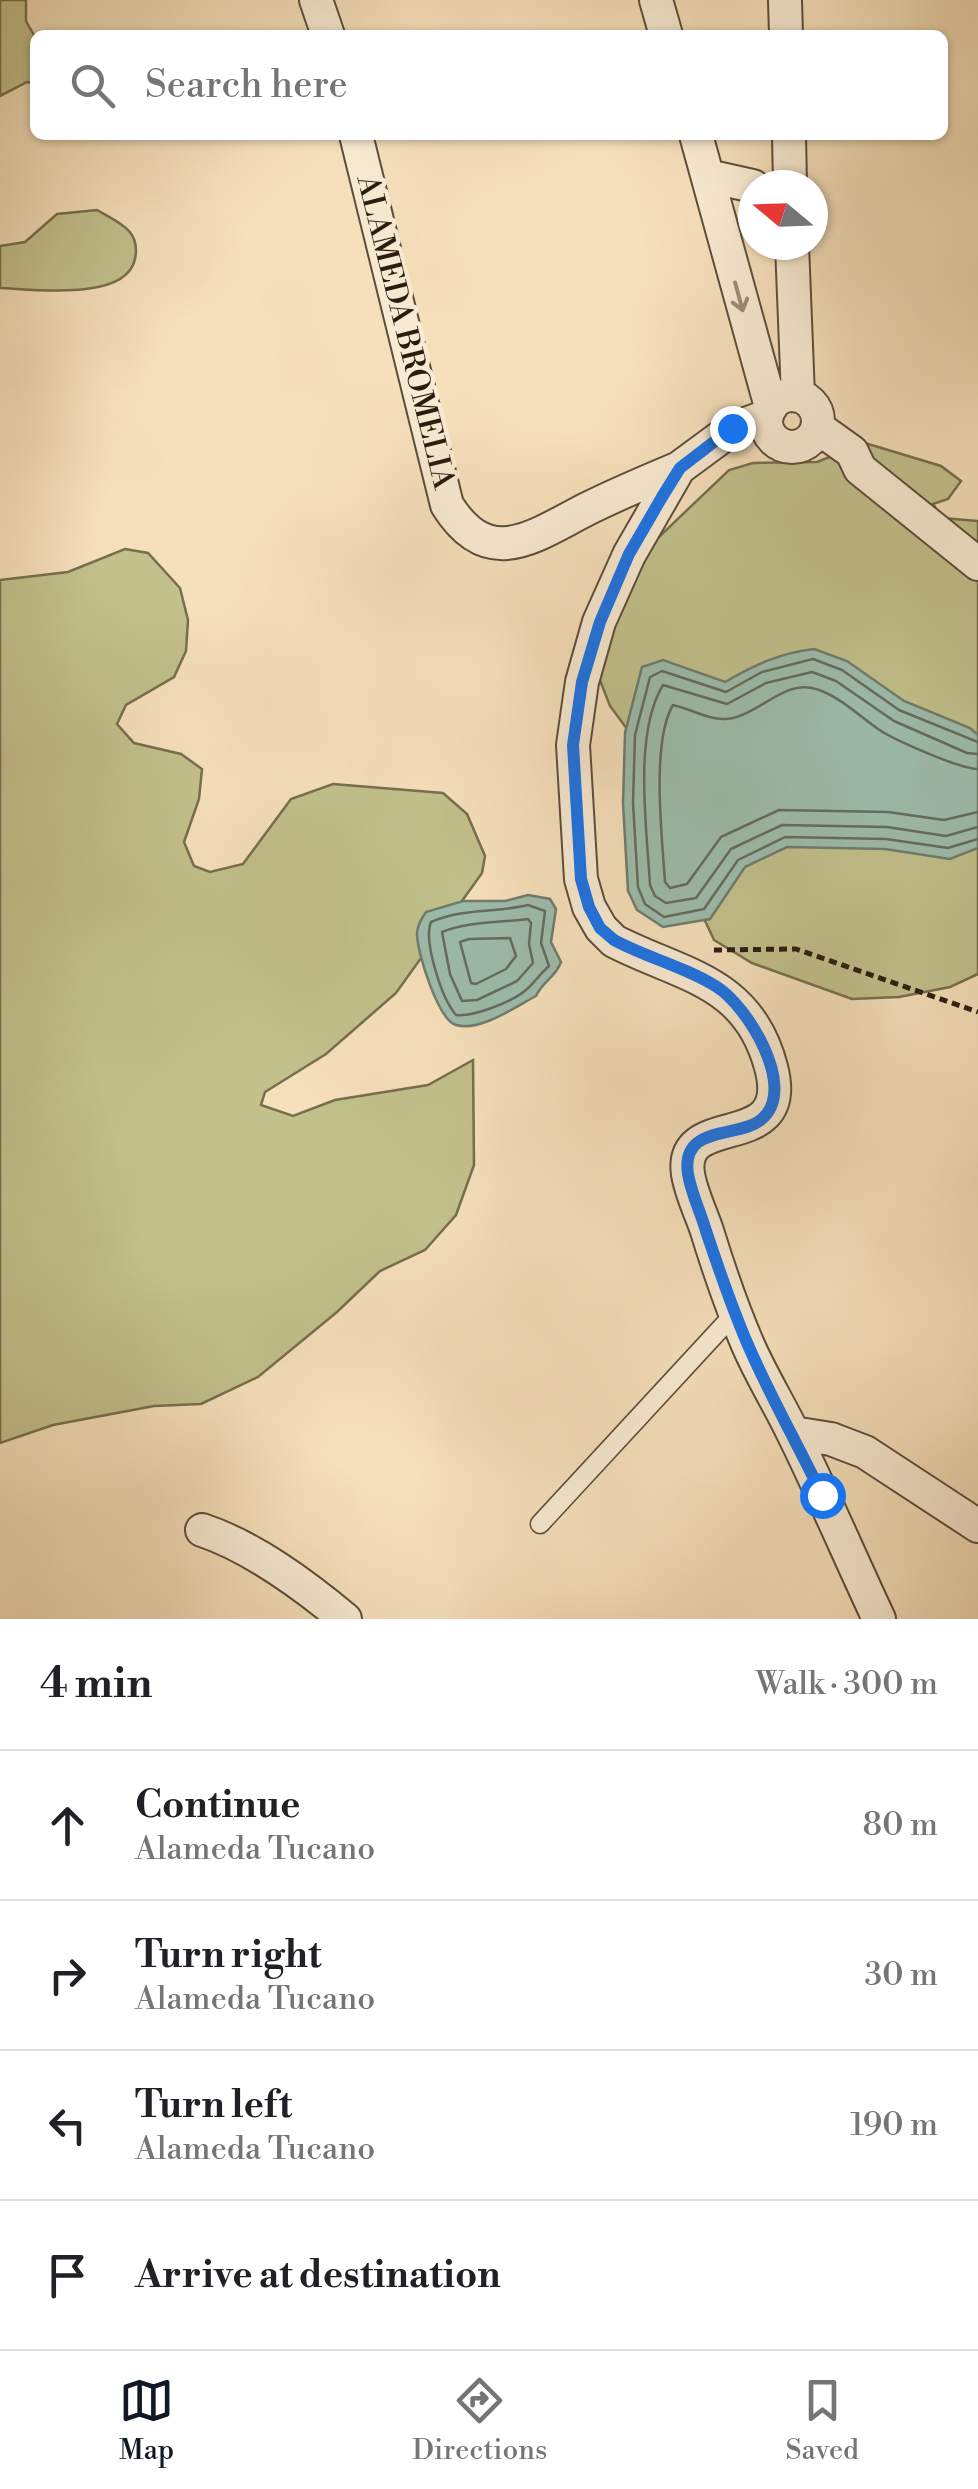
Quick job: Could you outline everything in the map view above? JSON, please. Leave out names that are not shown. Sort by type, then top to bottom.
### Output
[{"type":"street","points":[[316,0],[326,30]]},
{"type":"street","points":[[656,0],[665,30]]},
{"type":"street","points":[[785,0],[786,30]]},
{"type":"street","name":"ALAMEDA BROMELIA","points":[[357,140],[447,506],[458,524],[476,538],[502,543],[529,540],[586,509],[680,468]]},
{"type":"street","points":[[697,140],[752,346],[789,422]]},
{"type":"street","points":[[786,170],[789,140]]},
{"type":"street","points":[[708,176],[738,183]]},
{"type":"street","points":[[789,422],[792,260]]},
{"type":"street","points":[[878,1619],[793,1433],[749,1348],[688,1174],[688,1160],[708,1136],[762,1120],[774,1099],[771,1066],[736,1001],[716,986],[614,940],[600,928],[581,879],[573,745],[582,682],[600,622],[629,554],[680,468],[732,428],[789,422],[852,452],[860,469],[978,564]]},
{"type":"street","points":[[793,1433],[831,1438],[865,1452],[978,1526]]},
{"type":"street","points":[[202,1530],[256,1556],[345,1619]]},
{"type":"lane","points":[[540,1524],[735,1312]]},
{"type":"path","points":[[707,950],[796,949],[978,1012]]},
{"type":"shaded area","points":[[0,0],[26,0],[26,21],[31,30],[30,82],[0,96]]},
{"type":"shaded area","points":[[97,210],[120,224],[135,241],[135,259],[128,273],[115,282],[76,290],[0,288],[0,246],[25,242],[57,214]]},
{"type":"shaded area","points":[[865,443],[941,466],[961,481],[948,499],[933,504],[942,518],[978,521],[978,974],[950,987],[899,997],[852,999],[752,963],[714,940],[633,737],[610,706],[581,632],[639,556],[729,470],[753,463],[817,462]]},
{"type":"shaded area","points":[[125,549],[148,553],[180,588],[188,620],[186,651],[174,677],[126,705],[117,724],[134,743],[181,754],[202,769],[199,799],[184,842],[194,866],[210,872],[243,864],[291,799],[333,784],[443,793],[467,814],[485,856],[482,873],[396,993],[326,1054],[265,1092],[261,1105],[293,1116],[335,1100],[428,1085],[473,1060],[474,1165],[456,1215],[425,1250],[380,1271],[258,1377],[201,1404],[154,1406],[53,1425],[0,1443],[0,580],[68,572]]},
{"type":"water","points":[[814,649],[847,661],[904,701],[970,728],[978,735],[978,848],[950,859],[885,849],[787,847],[745,867],[710,919],[663,927],[637,910],[628,891],[623,803],[625,733],[642,667],[663,660],[725,682],[768,661]]},
{"type":"water","points":[[528,895],[550,899],[556,909],[551,942],[561,962],[559,967],[536,996],[486,1022],[456,1025],[442,1011],[425,969],[417,934],[421,919],[426,912],[463,901],[505,901]]},
{"type":"route","points":[[732,428],[680,468],[629,554],[600,622],[582,682],[573,745],[581,879],[600,928],[614,940],[716,986],[736,1001],[771,1066],[774,1099],[769,1112],[752,1126],[708,1136],[692,1151],[688,1174],[749,1348],[822,1495]]}]
